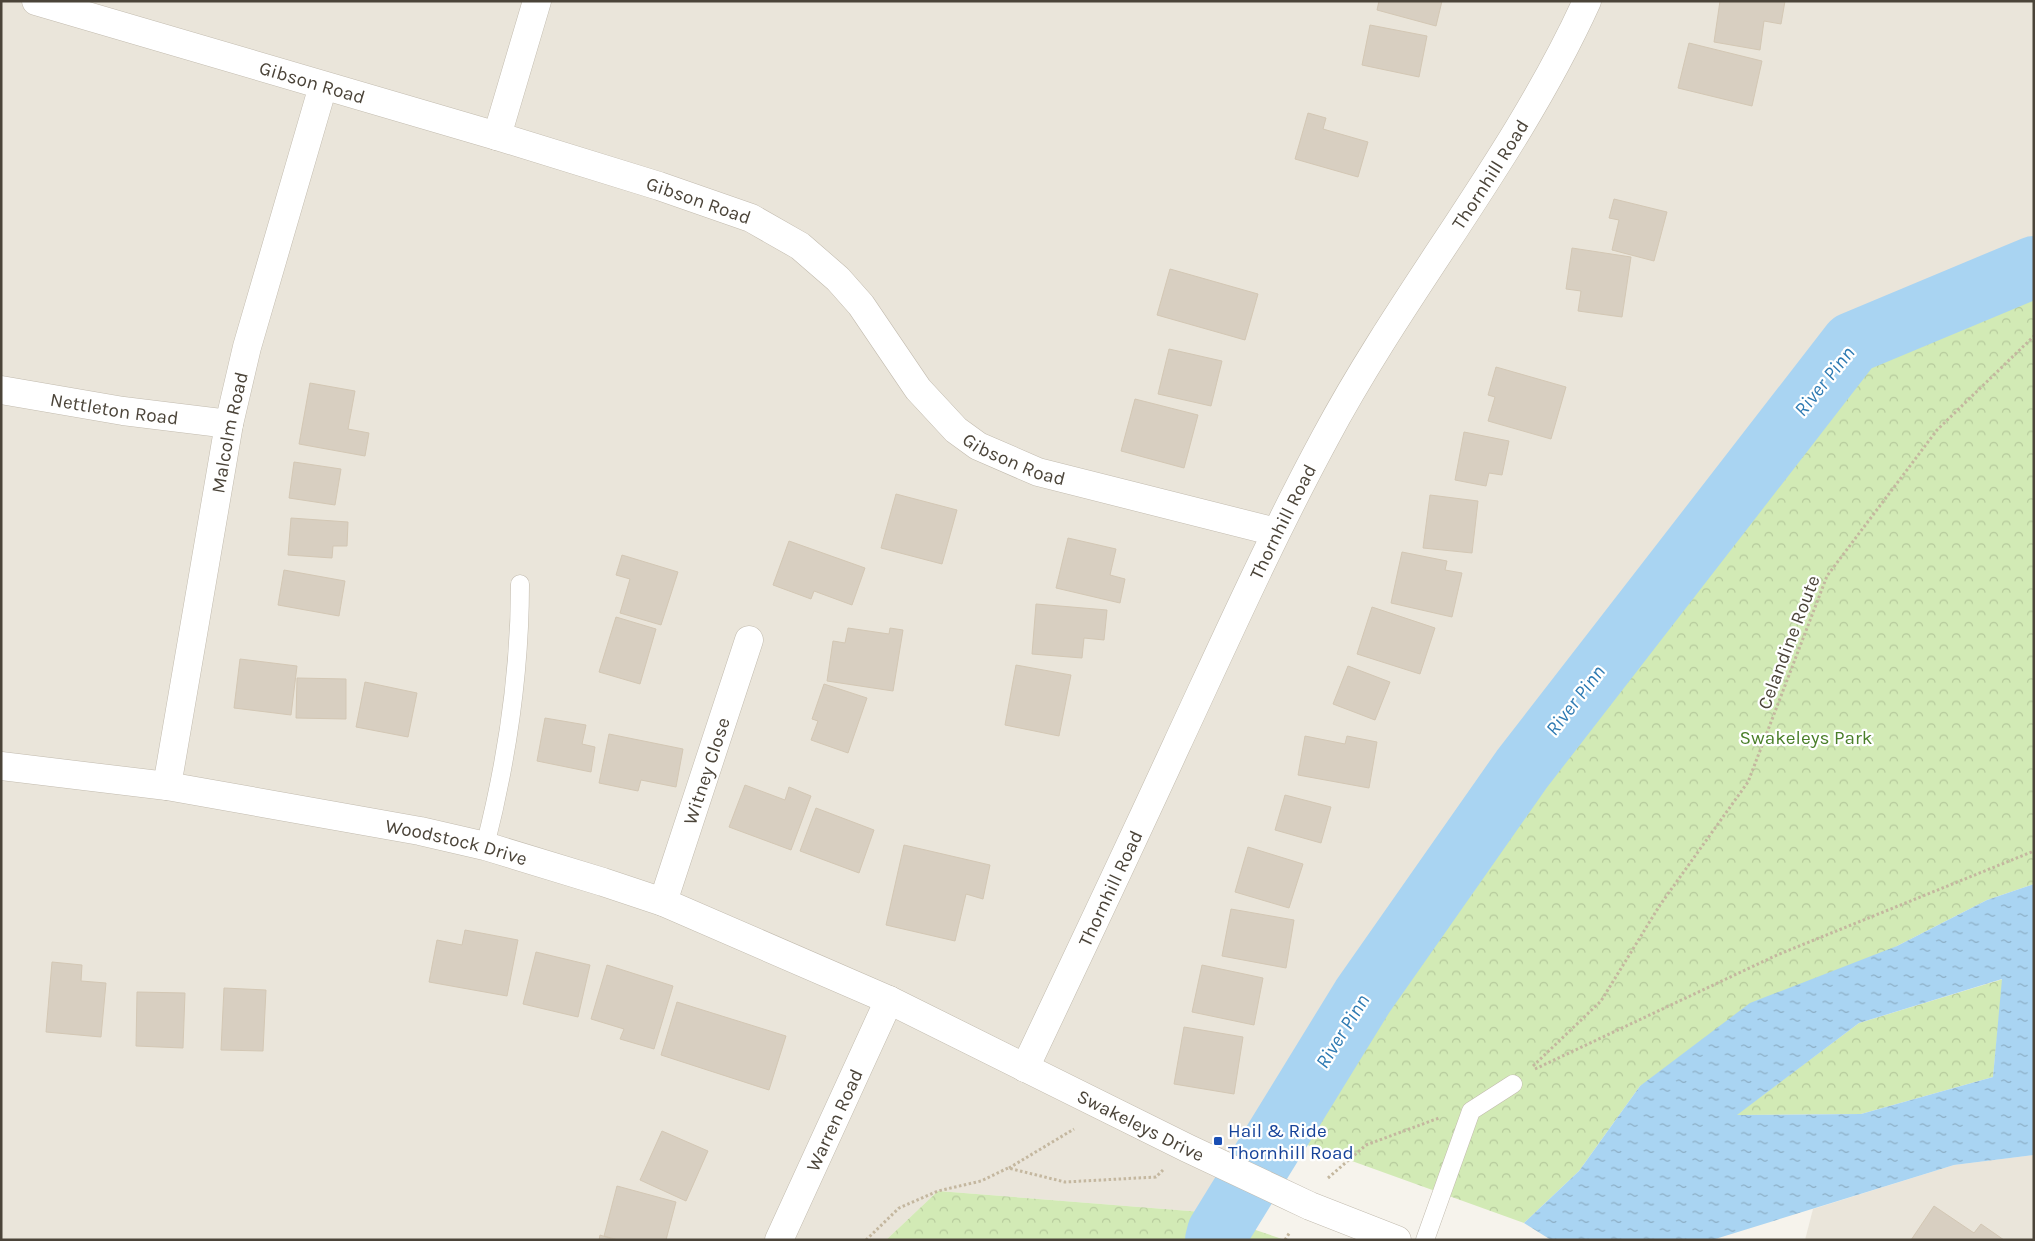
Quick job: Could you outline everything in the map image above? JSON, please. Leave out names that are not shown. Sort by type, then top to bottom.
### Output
[{"type":"street","name":"Gibson Road","points":[[36,1],[497,136],[719,206],[779,233],[818,260],[861,305],[918,389],[956,430],[978,446],[1038,472],[1276,532]]},
{"type":"street","points":[[497,136],[537,1]]},
{"type":"street","name":"Thornhill Road","points":[[1025,1068],[1276,532],[1326,436],[1370,359],[1513,139],[1547,80],[1587,1]]},
{"type":"street","name":"Malcolm Road","points":[[167,786],[229,424],[247,347],[323,86]]},
{"type":"street","name":"Nettleton Road","points":[[1,390],[123,411],[229,424]]},
{"type":"street","name":"Witney Close","points":[[663,902],[749,640]]},
{"type":"street","name":"Woodstock Drive","points":[[1,766],[167,786],[420,831],[485,846],[663,902],[890,1000]]},
{"type":"street","name":"Swakeleys Drive","points":[[890,1000],[1187,1148],[1299,1200],[1397,1240]]},
{"type":"street","name":"Warren Road","points":[[779,1240],[890,1000]]},
{"type":"lane","points":[[485,846],[501,784],[518,666],[520,584]]},
{"type":"lane","points":[[1425,1240],[1471,1111],[1519,1078]]},
{"type":"path","name":"Celandine Route","points":[[1519,1078],[1601,1001],[1660,905],[1748,782],[1827,576],[1937,430],[2034,336]]},
{"type":"path","points":[[1519,1078],[1776,955],[2034,851]]},
{"type":"path","points":[[1299,1200],[1366,1145],[1446,1116],[1471,1111]]},
{"type":"path","points":[[866,1240],[899,1208],[938,1191],[981,1182],[1076,1128]]},
{"type":"path","points":[[1008,1168],[1065,1182],[1156,1177],[1187,1148]]},
{"type":"shaded area","points":[[1,1],[2034,1],[2034,247],[1796,389],[1636,583],[1202,1212],[938,1191],[886,1240],[1,1240]]},
{"type":"shaded area","points":[[2034,1155],[2034,1240],[1805,1240],[1813,1209],[1954,1165]]},
{"type":"green space","name":"Swakeleys Park","points":[[2034,247],[2034,884],[1987,900],[1897,946],[1640,1086],[1579,1171],[1524,1223],[1260,1128],[1636,583],[1796,389]]},
{"type":"green space","points":[[2003,979],[1993,1077],[1861,1114],[1736,1115],[1859,1023]]},
{"type":"green space","points":[[938,1191],[1202,1212],[1285,1240],[886,1240]]},
{"type":"water","points":[[2034,884],[2034,1155],[1954,1165],[1712,1240],[1551,1240],[1524,1223],[1579,1171],[1640,1086],[1750,1003],[1897,946],[1987,900]],"holes":[[[2002,979],[1993,1077],[1861,1114],[1737,1115],[1859,1023]]]},
{"type":"building","points":[[1379,1],[1442,1],[1436,26],[1377,10]]},
{"type":"building","points":[[1720,1],[1785,1],[1781,24],[1764,21],[1760,50],[1714,42]]},
{"type":"building","points":[[1370,25],[1427,36],[1419,77],[1362,65]]},
{"type":"building","points":[[1689,43],[1762,61],[1752,106],[1678,88]]},
{"type":"building","points":[[1308,113],[1326,118],[1323,129],[1368,142],[1358,177],[1295,159]]},
{"type":"building","points":[[1614,199],[1667,212],[1654,261],[1612,250],[1619,220],[1609,218]]},
{"type":"building","points":[[1572,248],[1631,257],[1622,317],[1578,311],[1581,291],[1566,289]]},
{"type":"building","points":[[1170,269],[1258,294],[1245,340],[1157,315]]},
{"type":"building","points":[[1169,349],[1222,361],[1211,406],[1158,394]]},
{"type":"building","points":[[1496,367],[1566,387],[1551,439],[1488,421],[1495,397],[1488,395]]},
{"type":"building","points":[[310,383],[355,391],[348,429],[369,433],[365,456],[299,444]]},
{"type":"building","points":[[1135,399],[1198,415],[1184,468],[1121,451]]},
{"type":"building","points":[[1464,432],[1509,441],[1502,475],[1489,473],[1486,486],[1455,480]]},
{"type":"building","points":[[294,462],[341,469],[335,505],[289,498]]},
{"type":"building","points":[[896,494],[957,510],[942,564],[881,548]]},
{"type":"building","points":[[1430,495],[1478,501],[1472,553],[1423,548]]},
{"type":"building","points":[[291,518],[348,522],[347,546],[333,546],[332,558],[288,555]]},
{"type":"building","points":[[1068,538],[1116,549],[1110,575],[1125,579],[1120,603],[1056,588]]},
{"type":"building","points":[[789,541],[865,568],[852,605],[814,591],[811,599],[773,585]]},
{"type":"building","points":[[1402,552],[1447,561],[1445,570],[1462,573],[1452,617],[1391,603]]},
{"type":"building","points":[[622,555],[678,572],[661,625],[620,613],[630,579],[616,575]]},
{"type":"building","points":[[284,570],[345,581],[339,616],[278,605]]},
{"type":"building","points":[[1036,604],[1107,610],[1104,640],[1084,638],[1082,658],[1032,654]]},
{"type":"building","points":[[1372,607],[1435,628],[1420,674],[1357,654]]},
{"type":"building","points":[[616,617],[656,629],[640,684],[599,672]]},
{"type":"building","points":[[848,628],[889,634],[890,628],[903,630],[893,691],[827,681],[833,641],[845,643]]},
{"type":"building","points":[[240,659],[297,666],[291,715],[234,708]]},
{"type":"building","points":[[1016,665],[1071,675],[1059,736],[1005,725]]},
{"type":"building","points":[[1348,666],[1390,682],[1375,720],[1333,704]]},
{"type":"building","points":[[297,678],[346,679],[346,719],[296,718]]},
{"type":"building","points":[[365,682],[417,693],[408,737],[356,727]]},
{"type":"building","points":[[824,684],[867,698],[848,753],[811,740],[818,721],[812,719]]},
{"type":"building","points":[[545,718],[586,725],[582,744],[595,747],[591,772],[537,761]]},
{"type":"building","points":[[609,734],[683,749],[676,787],[641,780],[638,791],[599,783]]},
{"type":"building","points":[[1305,736],[1345,744],[1347,736],[1377,742],[1369,788],[1298,775]]},
{"type":"building","points":[[745,785],[785,800],[789,787],[811,796],[791,850],[729,827]]},
{"type":"building","points":[[1285,795],[1331,807],[1321,843],[1275,830]]},
{"type":"building","points":[[816,808],[874,830],[859,873],[800,851]]},
{"type":"building","points":[[904,845],[990,865],[983,899],[966,894],[955,941],[886,925]]},
{"type":"building","points":[[1248,847],[1303,864],[1289,908],[1235,892]]},
{"type":"building","points":[[1231,909],[1294,920],[1286,968],[1222,956]]},
{"type":"building","points":[[465,930],[518,940],[507,996],[429,982],[437,940],[462,945]]},
{"type":"building","points":[[536,952],[590,965],[578,1017],[523,1004]]},
{"type":"building","points":[[52,962],[82,965],[81,981],[106,983],[101,1037],[46,1032]]},
{"type":"building","points":[[607,965],[673,986],[654,1049],[620,1039],[624,1029],[591,1019]]},
{"type":"building","points":[[1202,965],[1263,978],[1254,1025],[1192,1012]]},
{"type":"building","points":[[224,988],[266,990],[263,1051],[221,1050]]},
{"type":"building","points":[[137,992],[185,993],[183,1048],[136,1046]]},
{"type":"building","points":[[677,1002],[786,1036],[769,1090],[661,1055]]},
{"type":"building","points":[[1184,1027],[1243,1037],[1234,1094],[1174,1084]]},
{"type":"building","points":[[662,1131],[708,1151],[686,1201],[640,1180]]},
{"type":"building","points":[[617,1186],[676,1202],[666,1240],[618,1240],[604,1236]]},
{"type":"building","points":[[1934,1206],[1974,1233],[1981,1224],[2004,1240],[1911,1240]]},
{"type":"building","points":[[600,1235],[615,1240],[599,1240]]},
{"type":"waterway","name":"River Pinn","points":[[1216,1240],[1218,1232],[1363,996],[1522,769],[1852,343],[2034,267]]},
{"type":"place","name":"Hail & Ride Thornhill Road","points":[[1218,1141]]}]
